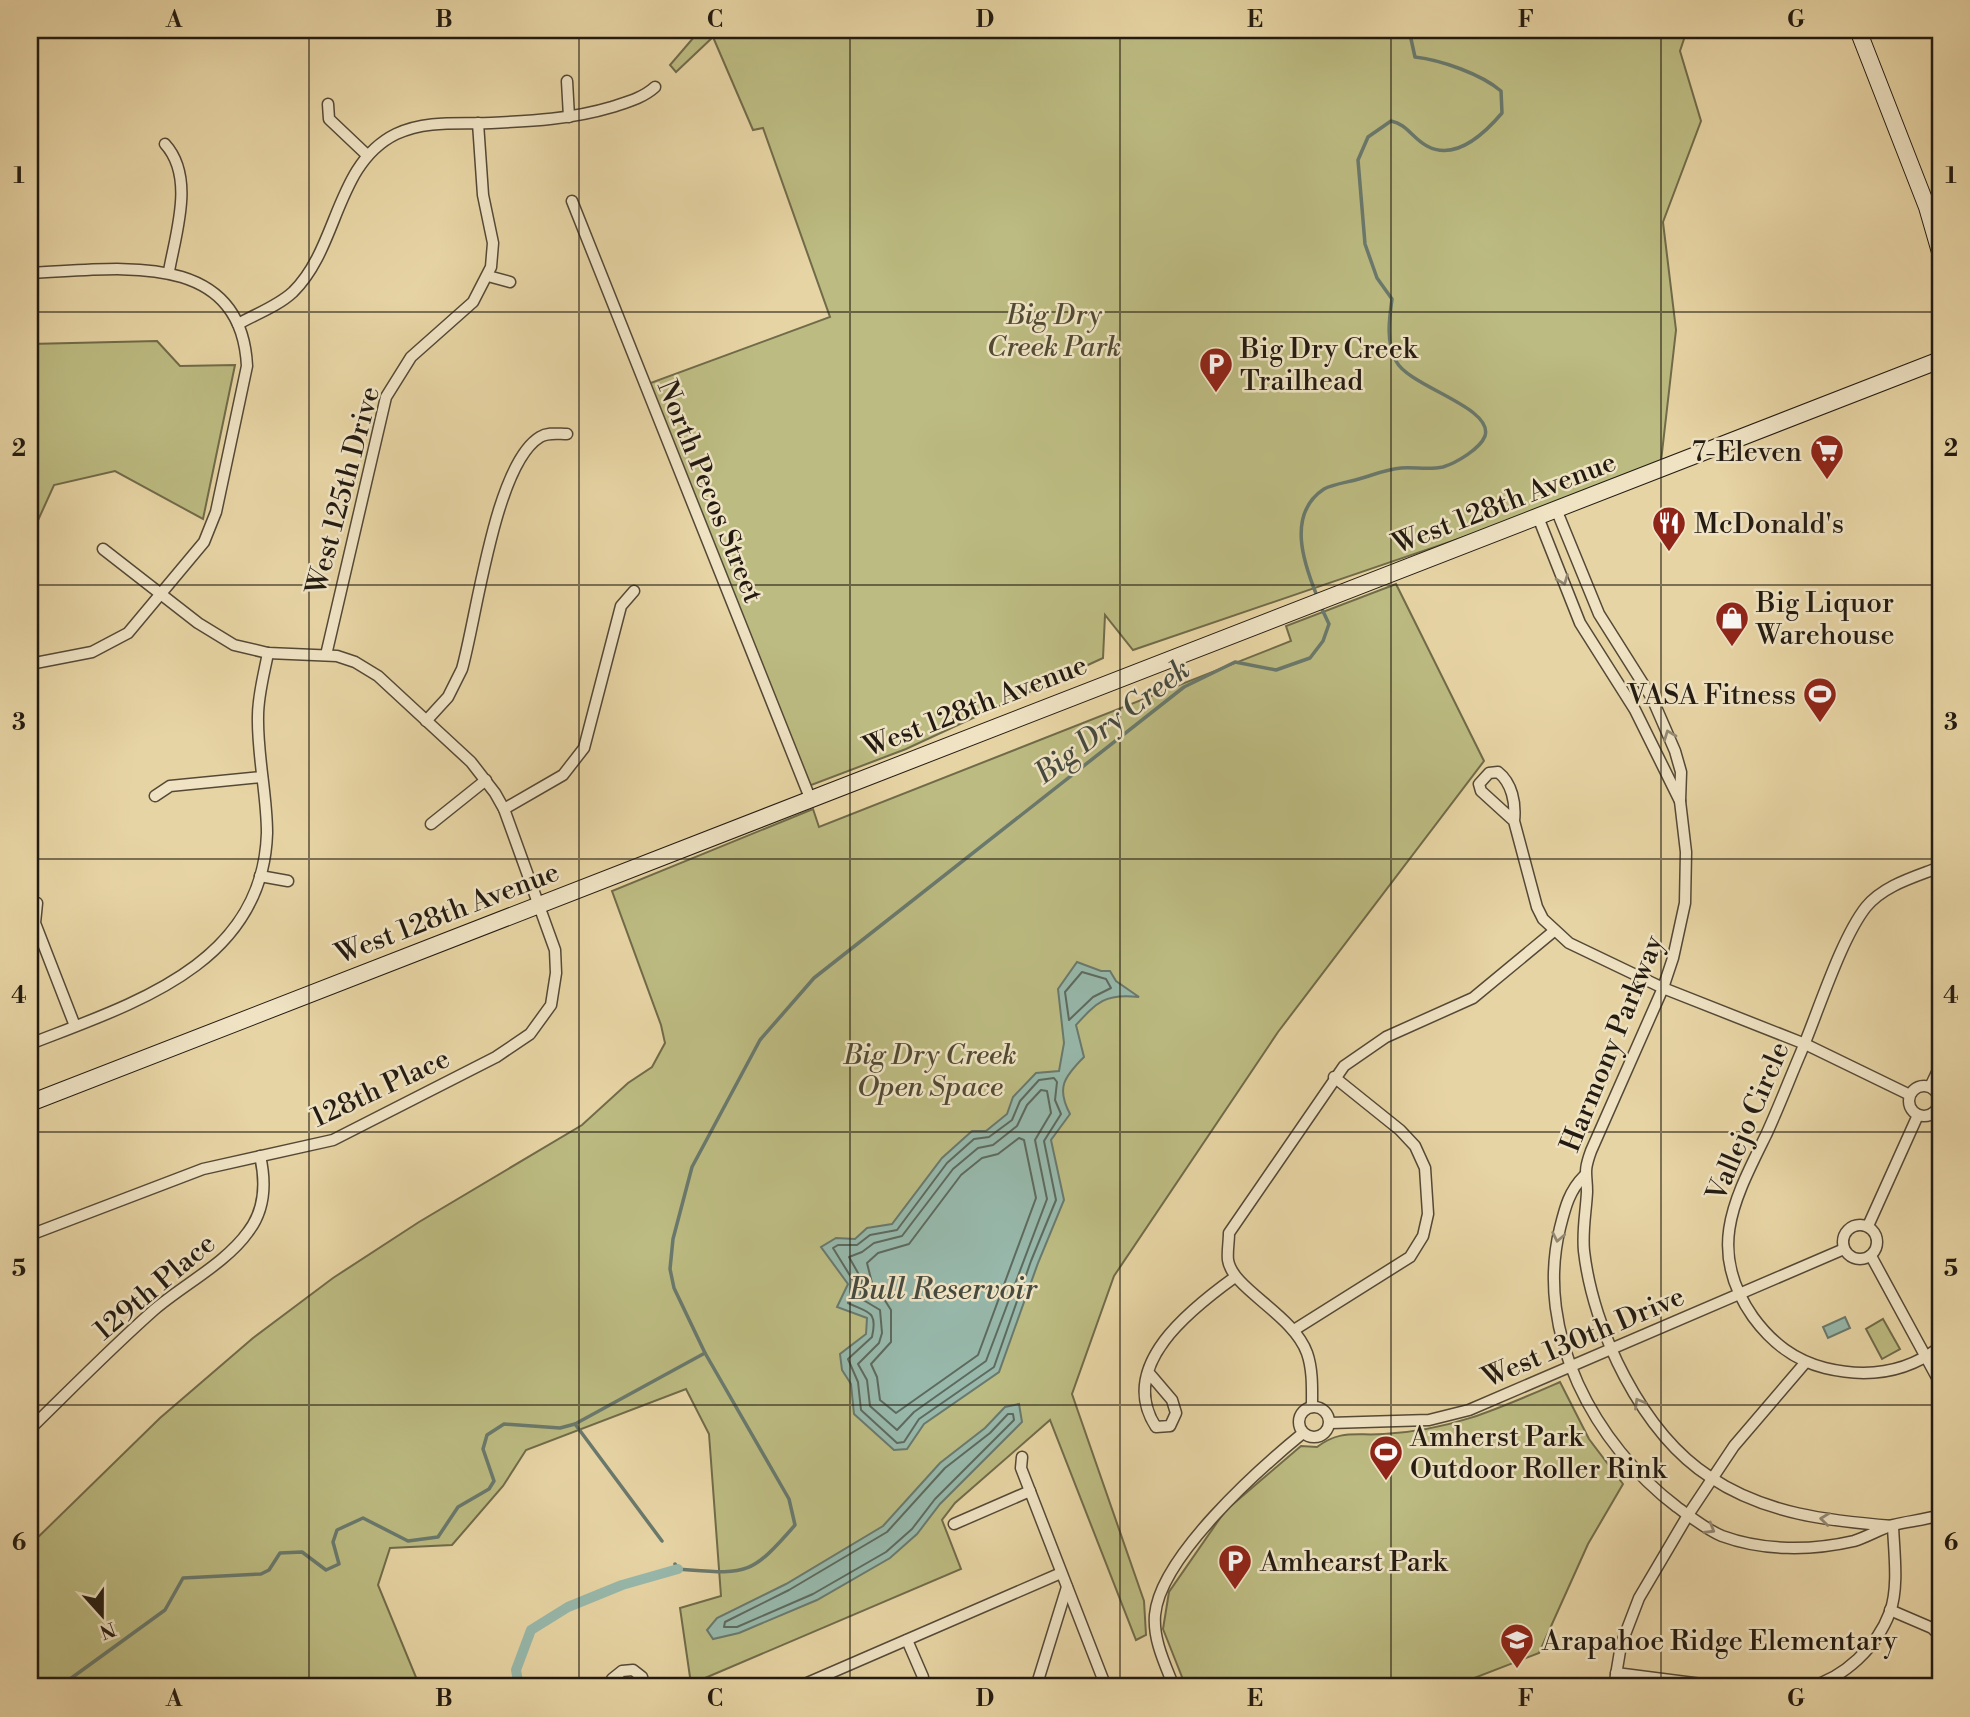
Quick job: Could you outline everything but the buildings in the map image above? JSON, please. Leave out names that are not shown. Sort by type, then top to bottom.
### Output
[{"type":"main road","points":[[1858,30],[1927,207],[1940,252]]},
{"type":"main road","name":"West 128th Avenue","points":[[30,1103],[1940,359]]},
{"type":"street","points":[[567,81],[569,117]]},
{"type":"street","points":[[238,324],[276,304],[301,283],[315,262],[356,170],[367,155],[389,138],[408,129],[440,123],[569,117],[630,102],[654,86]]},
{"type":"street","points":[[328,104],[329,119],[367,155]]},
{"type":"street","name":"West 125th Drive","points":[[326,655],[386,397],[404,365],[472,302],[488,276],[493,243],[483,195],[478,123]]},
{"type":"street","points":[[165,144],[177,161],[180,180],[178,219],[169,271]]},
{"type":"street","name":"North Pecos Street","points":[[572,201],[810,798]]},
{"type":"street","points":[[30,256],[30,273],[169,271],[210,290],[238,324],[245,345],[246,373],[213,523],[204,542],[139,624],[118,640],[92,652],[30,664]]},
{"type":"street","points":[[488,276],[510,282]]},
{"type":"street","points":[[426,721],[448,697],[462,669],[511,472],[539,438],[546,434],[567,434]]},
{"type":"street","name":"Harmony Parkway","points":[[1556,509],[1604,623],[1638,674],[1665,724],[1681,772],[1680,801],[1686,852],[1685,903],[1677,943],[1663,988],[1616,1091],[1584,1176],[1573,1187],[1556,1241],[1555,1302],[1571,1367],[1612,1443],[1641,1476],[1688,1515],[1720,1535],[1775,1547],[1819,1547],[1856,1540],[1893,1525],[1940,1515]]},
{"type":"street","name":"Harmony Parkway","points":[[1538,517],[1584,631],[1635,710],[1680,801]]},
{"type":"street","name":"128th Place","points":[[30,1235],[203,1169],[333,1140],[361,1127],[496,1057],[530,1034],[551,1005],[556,973],[555,950],[504,808],[471,762],[363,666],[326,655],[268,653],[222,639],[103,549]]},
{"type":"street","points":[[504,808],[563,775],[584,748],[621,606],[634,591]]},
{"type":"street","points":[[1584,631],[1604,623]]},
{"type":"street","points":[[30,1044],[174,982],[212,954],[234,928],[260,876],[267,834],[258,713],[268,653]]},
{"type":"street","points":[[155,796],[170,786],[262,777]]},
{"type":"street","points":[[431,824],[486,780]]},
{"type":"street","points":[[1514,821],[1537,907],[1554,931],[1569,943],[1663,988],[1805,1044],[1910,1095]]},
{"type":"street","name":"Vallejo Circle","points":[[1940,867],[1891,888],[1867,907],[1851,933],[1805,1044],[1737,1193],[1730,1217],[1728,1259],[1740,1295],[1766,1333],[1790,1355],[1805,1363],[1858,1374],[1896,1369],[1926,1358],[1940,1347]]},
{"type":"street","points":[[260,876],[288,881]]},
{"type":"street","points":[[37,903],[35,923],[75,1026]]},
{"type":"street","points":[[1312,1407],[1307,1353],[1294,1330],[1235,1277],[1228,1262],[1229,1233],[1334,1077],[1354,1055],[1449,1010],[1489,987],[1554,931]]},
{"type":"street","points":[[1930,1087],[1940,1066]]},
{"type":"street","points":[[1294,1330],[1410,1257],[1423,1236],[1429,1214],[1425,1168],[1415,1146],[1400,1130],[1334,1077]]},
{"type":"street","points":[[1930,1087],[1939,1097],[1940,1108],[1931,1115],[1918,1115],[1909,1106],[1910,1095],[1917,1088],[1930,1087]]},
{"type":"street","points":[[1868,1226],[1918,1115]]},
{"type":"street","name":"129th Place","points":[[30,1429],[154,1310],[234,1249],[250,1231],[259,1213],[264,1192],[260,1156]]},
{"type":"street","name":"Harmony Parkway","points":[[1584,1176],[1587,1189],[1583,1228],[1586,1266],[1595,1302],[1613,1348],[1649,1418],[1676,1450],[1711,1478],[1778,1509],[1819,1519],[1893,1525]]},
{"type":"street","points":[[1868,1226],[1854,1226],[1848,1230],[1844,1235],[1844,1249],[1856,1259],[1871,1256]]},
{"type":"street","points":[[1868,1226],[1878,1240],[1871,1256]]},
{"type":"street","name":"West 130th Drive","points":[[1329,1423],[1429,1420],[1469,1410],[1844,1249]]},
{"type":"street","points":[[1871,1256],[1940,1383]]},
{"type":"street","points":[[1149,1373],[1172,1400],[1175,1413],[1170,1426],[1156,1427],[1148,1416],[1149,1373],[1160,1343],[1196,1305],[1235,1277]]},
{"type":"street","points":[[1614,1687],[1621,1645],[1639,1598],[1711,1478],[1734,1446],[1805,1363]]},
{"type":"street","points":[[1312,1407],[1325,1411],[1329,1423],[1322,1436],[1312,1437],[1303,1433],[1299,1419],[1304,1411],[1312,1407]]},
{"type":"street","points":[[1174,1687],[1155,1629],[1157,1607],[1164,1587],[1214,1514],[1303,1433]]},
{"type":"street","points":[[1022,1457],[1021,1468],[1106,1687]]},
{"type":"street","points":[[954,1524],[1030,1491]]},
{"type":"street","points":[[1809,1687],[1829,1680],[1860,1657],[1891,1610],[1893,1525]]},
{"type":"street","points":[[797,1687],[1061,1573]]},
{"type":"street","points":[[1036,1687],[1067,1587]]},
{"type":"street","points":[[1891,1610],[1932,1628],[1940,1636]]},
{"type":"street","points":[[907,1640],[923,1677]]},
{"type":"street","points":[[612,1679],[622,1671],[634,1670],[642,1677],[645,1687]]},
{"type":"street","points":[[1616,1673],[1725,1687]]},
{"type":"green space","name":"Big Dry Creek Park","points":[[700,30],[1671,30],[1672,33],[1674,30],[1687,30],[1680,51],[1701,121],[1663,222],[1676,330],[1660,470],[1133,650],[1105,615],[1103,658],[906,749],[806,787],[645,385],[830,317],[763,128],[753,130],[713,37],[676,72],[670,65]]},
{"type":"green space","points":[[157,341],[180,366],[235,365],[203,519],[115,471],[54,485],[30,538],[30,344]]},
{"type":"green space","name":"Big Dry Creek Open Space","points":[[1396,584],[1484,761],[1278,1032],[1114,1276],[1072,1394],[1144,1601],[1146,1635],[1136,1640],[1050,1420],[955,1503],[942,1520],[961,1569],[691,1684],[680,1608],[721,1596],[709,1434],[686,1389],[526,1450],[503,1486],[452,1545],[390,1548],[378,1585],[420,1687],[30,1687],[30,1545],[160,1418],[253,1338],[333,1278],[419,1222],[582,1125],[628,1083],[652,1067],[665,1043],[661,1025],[612,891],[813,809],[819,827],[1291,641],[1286,626]]},
{"type":"green space","points":[[1883,1319],[1900,1349],[1882,1359],[1866,1329]]},
{"type":"green space","points":[[1560,1382],[1589,1439],[1623,1484],[1588,1544],[1539,1653],[1451,1687],[1186,1687],[1163,1629],[1169,1592],[1225,1511],[1301,1446],[1317,1447],[1326,1441],[1349,1434],[1409,1432],[1453,1423]]},
{"type":"water","name":"Bull Reservoir","points":[[1077,962],[1101,971],[1110,971],[1116,981],[1139,997],[1118,996],[1103,1001],[1076,1025],[1084,1057],[1064,1083],[1063,1097],[1070,1114],[1051,1140],[1064,1200],[999,1372],[924,1424],[907,1449],[894,1450],[854,1414],[851,1384],[842,1370],[840,1354],[866,1334],[867,1318],[837,1307],[848,1284],[821,1247],[836,1238],[855,1239],[867,1228],[892,1224],[942,1158],[972,1131],[986,1131],[1007,1114],[1013,1097],[1036,1073],[1059,1071],[1064,1043],[1058,989]]},
{"type":"water","points":[[1845,1317],[1850,1328],[1828,1338],[1823,1327]]},
{"type":"water","points":[[1019,1404],[1022,1422],[940,1504],[917,1534],[890,1558],[817,1600],[739,1633],[713,1639],[707,1630],[717,1618],[786,1584],[883,1526],[940,1463],[985,1428],[1005,1407]]},
{"type":"waterway","name":"Big Dry Creek","points":[[1317,596],[1307,569],[1301,540],[1305,512],[1312,499],[1328,487],[1385,471],[1448,465],[1473,450],[1485,436],[1484,426],[1477,416],[1417,380],[1396,361],[1390,339],[1392,299],[1377,278],[1365,244],[1358,160],[1368,137],[1391,121],[1401,125],[1427,146],[1449,150],[1469,143],[1502,113],[1501,91],[1493,85],[1460,69],[1415,57],[1409,30]]},
{"type":"waterway","name":"Big Dry Creek","points":[[675,1564],[678,1569],[701,1571],[745,1569],[767,1555],[795,1525],[789,1499],[705,1353],[674,1288],[670,1269],[673,1239],[692,1167],[760,1040],[814,978],[1184,687],[1235,662],[1276,670],[1310,658],[1323,641],[1329,624],[1321,607]]},
{"type":"waterway","name":"Big Dry Creek","points":[[575,1424],[705,1353]]},
{"type":"waterway","name":"Big Dry Creek","points":[[63,1687],[70,1679],[165,1610],[183,1578],[261,1574],[269,1570],[280,1553],[302,1552],[326,1570],[339,1564],[333,1542],[337,1530],[363,1518],[408,1541],[438,1537],[458,1507],[489,1489],[494,1481],[483,1449],[487,1435],[504,1424],[560,1428],[575,1424],[662,1541]]},
{"type":"waterway","points":[[519,1687],[516,1670],[531,1630],[568,1607],[622,1585],[678,1569]]},
{"type":"place","name":"Big Dry Creek Trailhead","points":[[1216,394]]},
{"type":"place","name":"7-Eleven","points":[[1827,481]]},
{"type":"place","name":"McDonald's","points":[[1669,553]]},
{"type":"place","name":"Big Liquor Warehouse","points":[[1732,648]]},
{"type":"place","name":"VASA Fitness","points":[[1820,724]]},
{"type":"place","name":"Amherst Park Outdoor Roller Rink","points":[[1386,1482]]},
{"type":"place","name":"Amhearst Park","points":[[1235,1591]]},
{"type":"place","name":"Arapahoe Ridge Elementary","points":[[1517,1670]]}]
